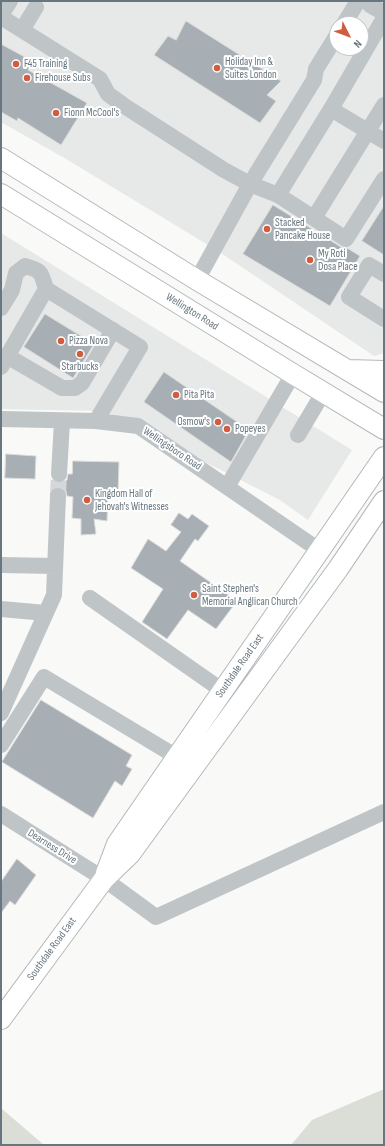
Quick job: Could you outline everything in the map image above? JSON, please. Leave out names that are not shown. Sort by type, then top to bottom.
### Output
[{"type":"main road","points":[[1,185],[7,162],[197,280],[384,392]]},
{"type":"main road","name":"Wellington Road","points":[[1,194],[323,393],[384,429]]},
{"type":"main road","points":[[347,370],[384,371]]},
{"type":"main road","name":"Southdale Road East","points":[[104,879],[117,844],[384,457]]},
{"type":"main road","name":"Southdale Road East","points":[[1,1019],[104,879],[130,854],[338,569],[384,501]]},
{"type":"main road","points":[[366,528],[384,514]]},
{"type":"street","points":[[10,1],[1,16],[100,79],[108,94],[126,107],[224,170],[250,184],[278,195],[346,239],[384,179]]},
{"type":"street","points":[[354,16],[369,4]]},
{"type":"street","points":[[22,30],[36,7]]},
{"type":"street","points":[[278,195],[331,109],[384,18]]},
{"type":"street","points":[[197,280],[250,184],[314,80],[316,69],[329,47]]},
{"type":"street","points":[[314,218],[384,105]]},
{"type":"street","points":[[331,109],[384,141]]},
{"type":"street","points":[[384,274],[369,265],[349,297],[384,319]]},
{"type":"street","points":[[1,308],[12,290],[16,273],[25,266],[36,269],[42,274],[46,289],[140,347],[96,421]]},
{"type":"street","points":[[46,289],[4,361],[62,388],[75,388],[82,383],[114,330]]},
{"type":"street","points":[[227,487],[293,374]]},
{"type":"street","points":[[298,435],[323,393]]},
{"type":"street","name":"Wellingsboro Road","points":[[1,419],[96,421],[138,426],[319,550]]},
{"type":"street","points":[[59,474],[62,420]]},
{"type":"street","points":[[1,713],[54,595],[58,496]]},
{"type":"street","points":[[1,565],[55,566]]},
{"type":"street","points":[[90,598],[223,691]]},
{"type":"street","points":[[1,609],[46,613]]},
{"type":"street","points":[[1,745],[44,677],[177,757]]},
{"type":"street","name":"Dearness Drive","points":[[1,814],[104,879],[156,917],[384,812]]},
{"type":"shaded area","points":[[1,1],[384,1],[384,353],[374,356],[218,251],[66,159],[1,122]]},
{"type":"shaded area","points":[[1,233],[352,450],[308,520],[280,500],[104,411],[1,409]]},
{"type":"shaded area","points":[[384,1089],[384,1145],[291,1145],[312,1120]]},
{"type":"shaded area","points":[[1,1108],[44,1145],[1,1145]]},
{"type":"building","name":"Holiday Inn & Suites London","points":[[186,21],[281,81],[267,95],[276,101],[260,123],[154,55],[168,36],[176,40]]},
{"type":"building","points":[[1,44],[32,61],[28,70],[87,103],[61,145],[18,118],[17,121],[1,112]]},
{"type":"building","points":[[273,205],[341,247],[347,248],[360,256],[330,306],[243,254]]},
{"type":"building","points":[[384,206],[384,255],[362,241]]},
{"type":"building","points":[[45,314],[94,344],[73,378],[24,347]]},
{"type":"building","points":[[164,372],[249,430],[231,462],[144,402]]},
{"type":"building","points":[[6,454],[36,456],[35,479],[5,478]]},
{"type":"building","name":"Kingdom Hall of Jehovah's Witnesses","points":[[73,461],[119,462],[118,493],[108,493],[107,521],[94,519],[96,534],[81,535],[81,519],[72,518],[73,497],[67,496],[66,491],[63,488],[53,488],[53,481],[63,483],[67,480],[68,474],[72,474]]},
{"type":"building","name":"Saint Stephen's Memorial Anglican Church","points":[[179,513],[188,519],[192,514],[209,526],[198,541],[195,539],[180,561],[237,601],[216,629],[188,610],[167,639],[142,622],[163,589],[131,568],[148,539],[166,551],[181,532],[171,525]]},
{"type":"building","points":[[41,700],[132,755],[126,766],[132,769],[122,786],[115,781],[93,818],[2,762]]},
{"type":"building","points":[[17,859],[36,875],[15,905],[10,901],[1,913],[1,882]]},
{"type":"tunnel","points":[[58,496],[59,474]]},
{"type":"place","name":"F45 Training","points":[[16,64]]},
{"type":"place","name":"Holiday Inn & Suites London","points":[[217,68]]},
{"type":"place","name":"Firehouse Subs","points":[[27,78]]},
{"type":"place","name":"Fionn McCool's","points":[[56,113]]},
{"type":"place","name":"Stacked Pancake House","points":[[267,229]]},
{"type":"place","name":"My Roti Dosa Place","points":[[310,260]]},
{"type":"place","name":"Pizza Nova","points":[[61,341]]},
{"type":"place","name":"Starbucks","points":[[80,354]]},
{"type":"place","name":"Pita Pita","points":[[176,395]]},
{"type":"place","name":"Osmow's","points":[[218,422]]},
{"type":"place","name":"Popeyes","points":[[227,429]]},
{"type":"place","name":"Kingdom Hall of Jehovah's Witnesses","points":[[87,500]]},
{"type":"place","name":"Saint Stephen's Memorial Anglican Church","points":[[194,595]]}]
